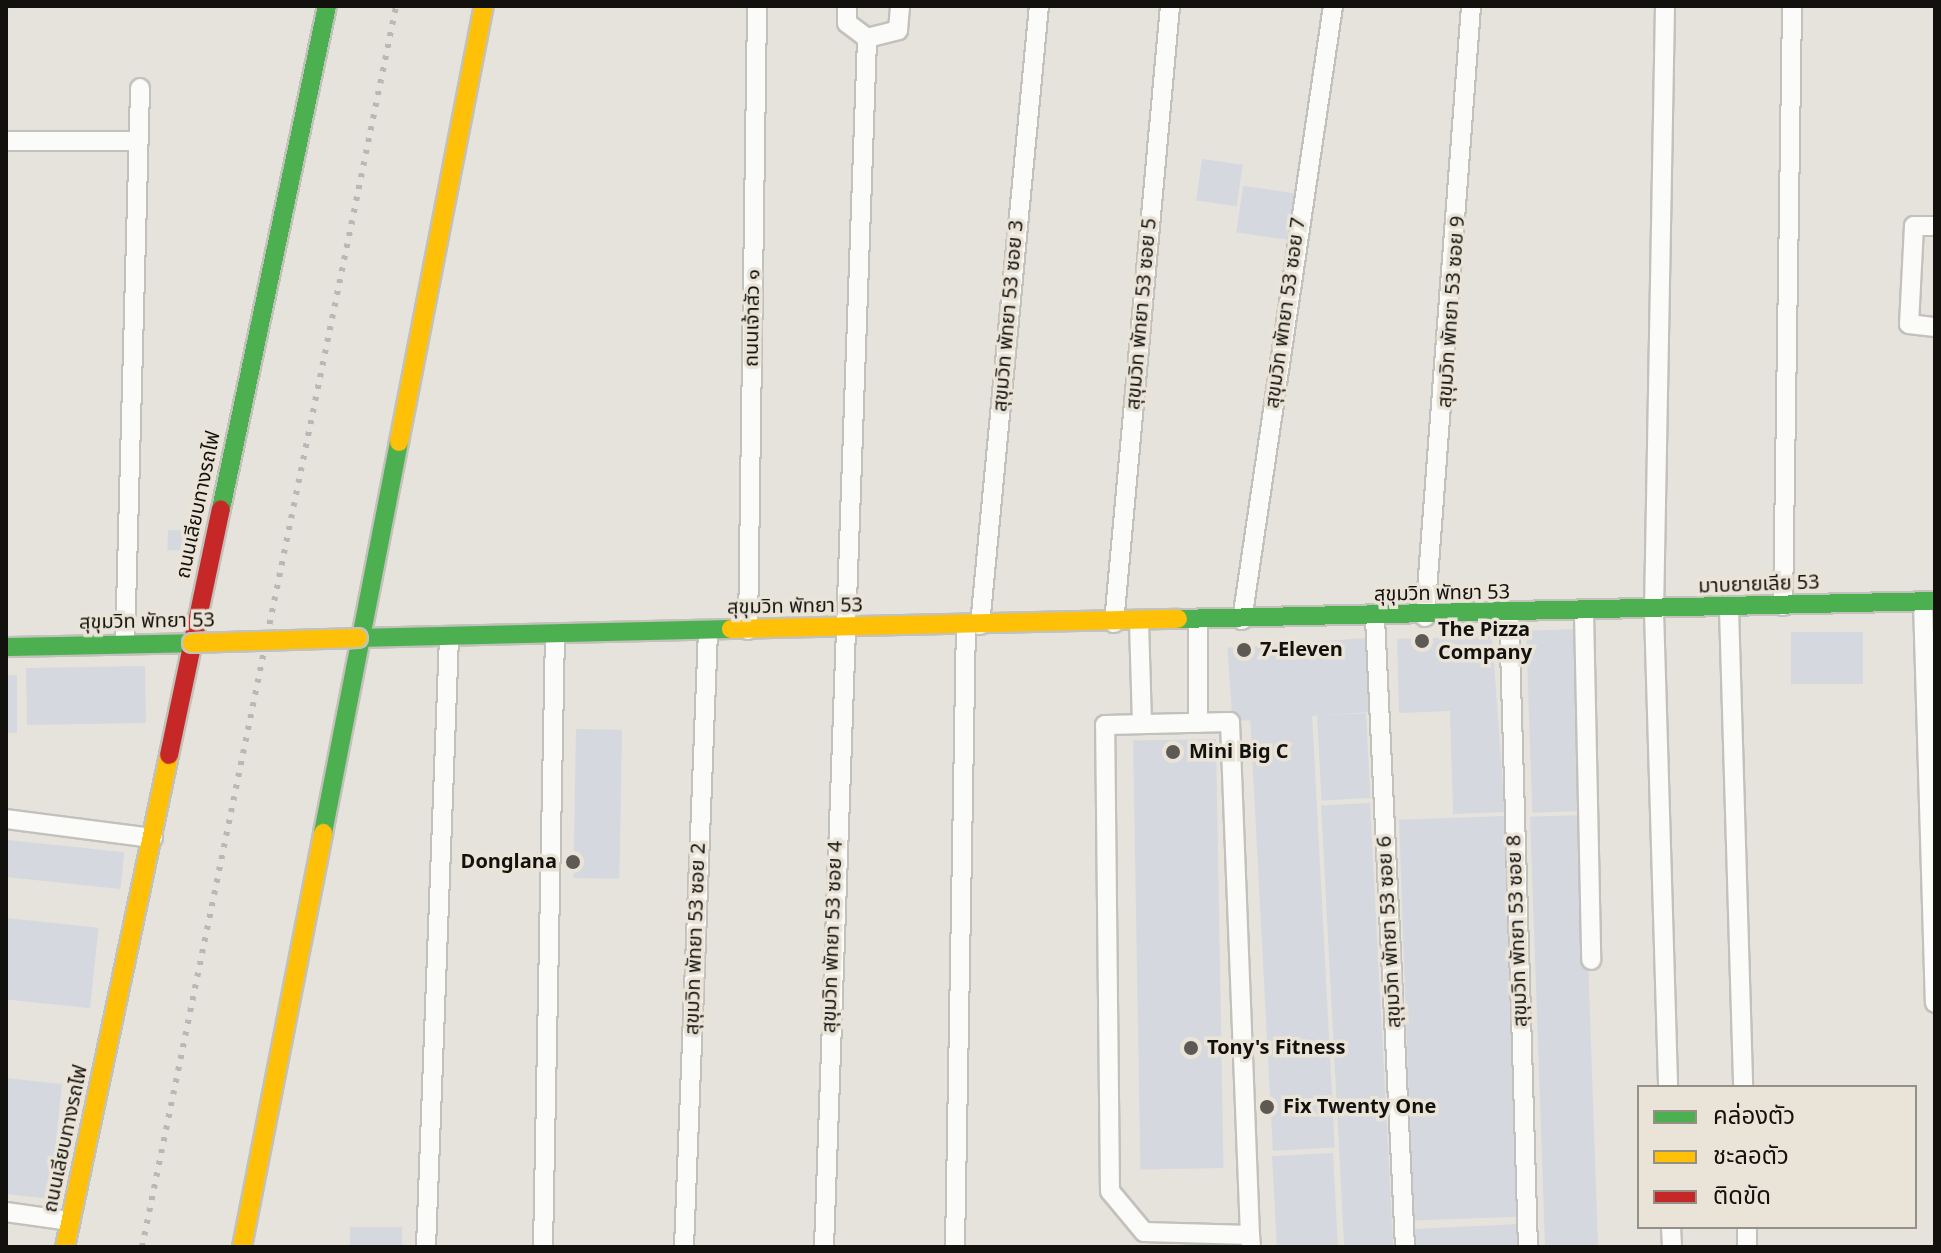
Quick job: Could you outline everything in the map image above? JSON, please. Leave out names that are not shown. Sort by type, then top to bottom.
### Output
[{"type":"street","name":"ถนนเลียบทางรถไฟ","points":[[65,1247],[327,6]]},
{"type":"street","points":[[242,1247],[358,638],[484,6]]},
{"type":"street","name":"ถนนเจ้าสัว ๑","points":[[748,630],[757,6]]},
{"type":"street","points":[[847,6],[847,23],[867,38],[898,30],[900,6]]},
{"type":"street","name":"สุขุมวิท พัทยา 53 ซอย 3","points":[[955,1247],[973,626],[1039,6]]},
{"type":"street","name":"สุขุมวิท พัทยา 53 ซอย 5","points":[[1114,623],[1170,6]]},
{"type":"street","name":"สุขุมวิท พัทยา 53 ซอย 7","points":[[1242,620],[1333,6]]},
{"type":"street","name":"สุขุมวิท พัทยา 53 ซอย 9","points":[[1425,617],[1471,6]]},
{"type":"street","points":[[1665,6],[1654,611],[1668,1085]]},
{"type":"street","points":[[1783,606],[1792,6]]},
{"type":"street","name":"สุขุมวิท พัทยา 53 ซอย 4","points":[[824,1247],[843,628],[867,38]]},
{"type":"street","points":[[125,644],[140,88]]},
{"type":"street","points":[[6,141],[137,141]]},
{"type":"street","points":[[1935,226],[1914,226],[1909,324],[1935,327]]},
{"type":"street","points":[[1929,601],[1935,1003]]},
{"type":"street","name":"มาบยายเลีย 53","points":[[1584,613],[1929,601]]},
{"type":"street","points":[[1729,609],[1743,1085]]},
{"type":"street","name":"สุขุมวิท พัทยา 53","points":[[6,647],[1584,613]]},
{"type":"street","points":[[1584,613],[1591,960]]},
{"type":"street","name":"สุขุมวิท พัทยา 53 ซอย 8","points":[[1509,615],[1528,1247]]},
{"type":"street","name":"สุขุมวิท พัทยา 53 ซอย 6","points":[[1375,618],[1405,1247]]},
{"type":"street","points":[[1198,621],[1198,723]]},
{"type":"street","points":[[1139,622],[1142,724]]},
{"type":"street","name":"สุขุมวิท พัทยา 53 ซอย 2","points":[[684,1247],[708,631]]},
{"type":"street","points":[[543,1247],[555,634]]},
{"type":"street","points":[[426,1247],[449,636]]},
{"type":"street","points":[[1230,722],[1251,1241],[1167,1242],[1144,1232],[1124,1214],[1104,1167],[1105,725],[1142,724],[1230,722]]},
{"type":"street","points":[[6,819],[153,838]]},
{"type":"street","points":[[6,1212],[70,1221]]},
{"type":"building","points":[[1202,159],[1243,165],[1237,206],[1196,201]]},
{"type":"building","points":[[1243,186],[1295,193],[1289,240],[1236,233]]},
{"type":"building","points":[[168,530],[191,531],[190,551],[167,550]]},
{"type":"building","points":[[1576,629],[1582,811],[1532,813],[1526,631]]},
{"type":"building","points":[[1791,632],[1863,632],[1863,684],[1791,684]]},
{"type":"building","points":[[1492,636],[1505,812],[1453,814],[1450,711],[1399,713],[1397,639]]},
{"type":"building","points":[[1367,638],[1372,712],[1233,722],[1227,648]]},
{"type":"building","points":[[145,666],[146,723],[27,725],[26,668]]},
{"type":"building","points":[[6,675],[17,675],[17,733],[6,733]]},
{"type":"building","points":[[1312,713],[1335,1147],[1273,1151],[1250,716]]},
{"type":"building","points":[[1366,713],[1370,798],[1322,800],[1317,716]]},
{"type":"building","points":[[576,729],[622,730],[619,879],[573,878]]},
{"type":"building","points":[[1216,739],[1223,1168],[1140,1169],[1133,740]]},
{"type":"building","points":[[1370,803],[1393,1247],[1344,1247],[1321,806]]},
{"type":"building","points":[[1583,815],[1598,1247],[1545,1247],[1530,817]]},
{"type":"building","points":[[1505,816],[1519,1217],[1413,1220],[1399,820]]},
{"type":"building","points":[[8,840],[124,852],[120,889],[6,877]]},
{"type":"building","points":[[6,918],[98,928],[90,1008],[6,999]]},
{"type":"building","points":[[6,1078],[62,1084],[50,1199],[6,1194]]},
{"type":"building","points":[[1333,1153],[1338,1247],[1277,1247],[1272,1156]]},
{"type":"building","points":[[1519,1224],[1520,1247],[1416,1247],[1415,1229]]},
{"type":"building","points":[[350,1227],[402,1227],[402,1247],[350,1247]]},
{"type":"railway","points":[[142,1247],[396,6]]},
{"type":"traffic: fast","points":[[221,509],[327,6]]},
{"type":"traffic: fast","points":[[323,833],[399,442]]},
{"type":"traffic: fast","points":[[1178,619],[1935,601]]},
{"type":"traffic: fast","points":[[358,638],[731,629]]},
{"type":"traffic: fast","points":[[6,647],[192,643]]},
{"type":"traffic: slow","points":[[399,442],[484,6]]},
{"type":"traffic: slow","points":[[731,629],[1178,619]]},
{"type":"traffic: slow","points":[[192,643],[358,638]]},
{"type":"traffic: slow","points":[[65,1247],[169,755]]},
{"type":"traffic: slow","points":[[242,1247],[323,833]]},
{"type":"traffic: jam","points":[[169,755],[221,509]]},
{"type":"place","name":"The Pizza Company","points":[[1422,641]]},
{"type":"place","name":"7-Eleven","points":[[1244,650]]},
{"type":"place","name":"Mini Big C","points":[[1173,752]]},
{"type":"place","name":"Donglana","points":[[573,862]]},
{"type":"place","name":"Tony's Fitness","points":[[1191,1048]]},
{"type":"place","name":"Fix Twenty One","points":[[1267,1107]]}]
